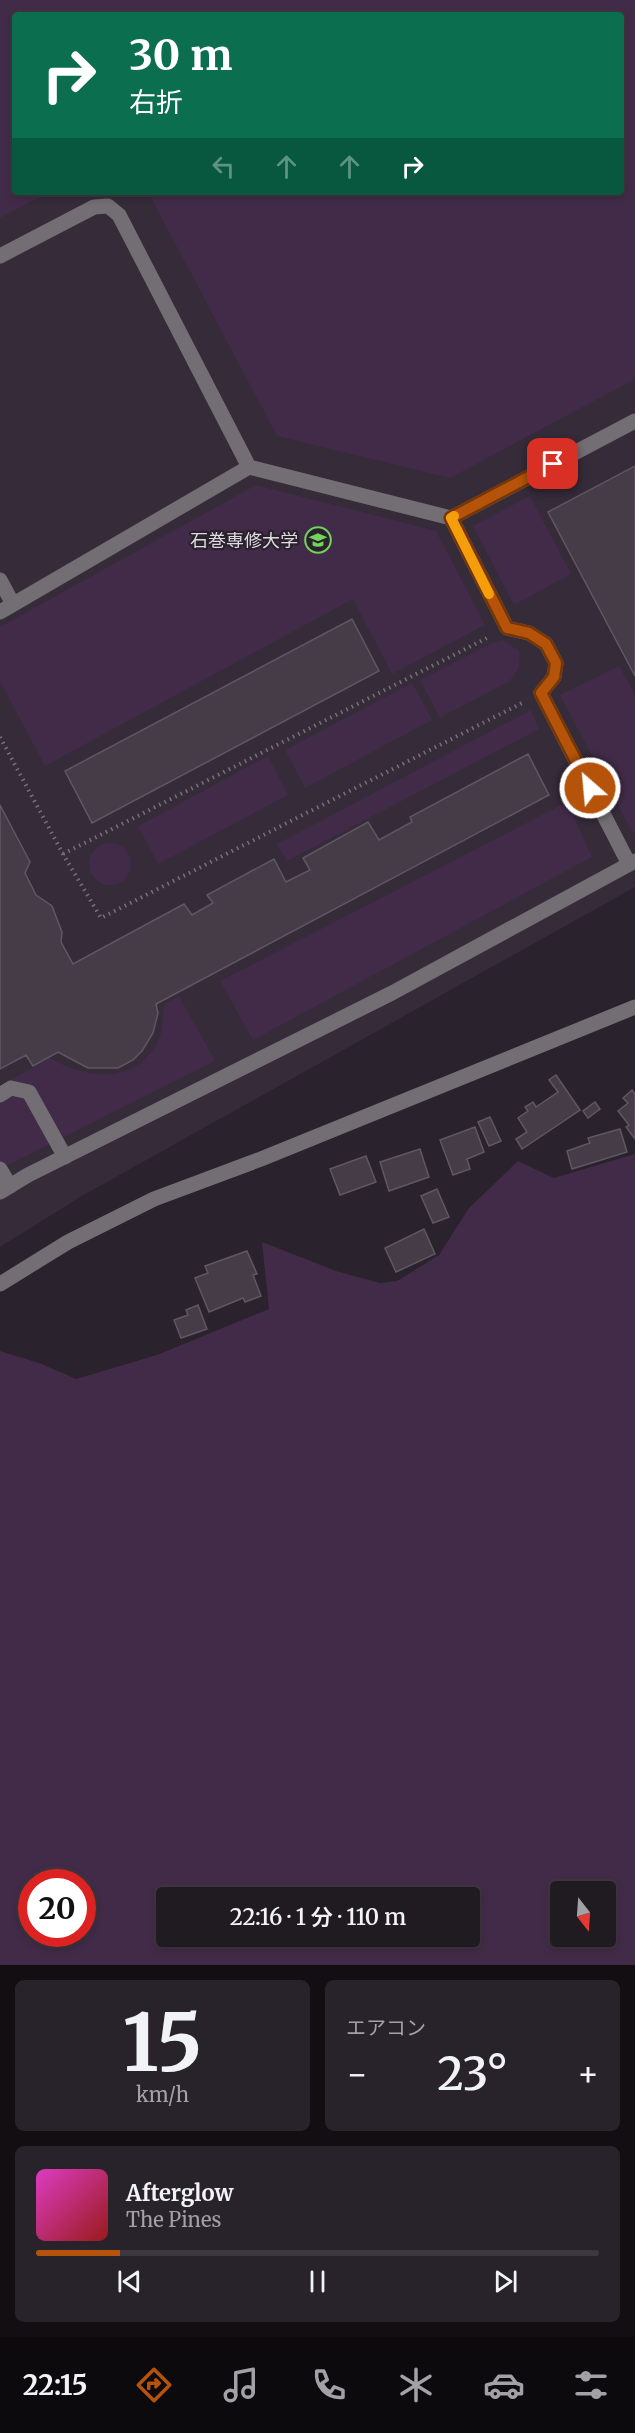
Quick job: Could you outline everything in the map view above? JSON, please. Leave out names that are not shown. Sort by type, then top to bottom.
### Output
[{"type":"street","points":[[0,256],[94,207],[108,206],[119,215],[249,466]]},
{"type":"street","points":[[0,580],[7,608],[249,466],[451,518],[635,421]]},
{"type":"street","points":[[0,1169],[5,1189],[392,993],[632,863],[541,693],[554,677],[556,663],[551,653],[546,644],[529,633],[507,628],[451,518]]},
{"type":"street","points":[[0,1284],[68,1242],[154,1200],[261,1160],[635,1007]]},
{"type":"street","points":[[0,1095],[11,1088],[29,1092],[65,1157]]},
{"type":"path","points":[[63,854],[507,628]]},
{"type":"path","points":[[0,737],[63,854],[101,918],[541,693]]},
{"type":"shaded area","name":"石巻専修大学","points":[[0,0],[635,0],[635,887],[82,1196],[0,1247]]},
{"type":"shaded area","points":[[0,0],[635,0],[635,379],[450,478],[277,436],[150,195],[624,195],[624,12],[12,12],[12,195],[43,195],[0,218]]},
{"type":"shaded area","points":[[256,485],[436,531],[485,625],[392,674],[353,599],[45,766],[0,681],[0,627]]},
{"type":"shaded area","points":[[530,496],[571,574],[514,605],[473,526]]},
{"type":"shaded area","points":[[502,640],[518,650],[519,664],[514,675],[508,682],[440,718],[420,680]]},
{"type":"shaded area","points":[[619,666],[635,695],[635,837],[560,695]]},
{"type":"shaded area","points":[[412,683],[432,720],[305,788],[285,750]]},
{"type":"shaded area","points":[[531,710],[539,729],[287,861],[277,844]]},
{"type":"shaded area","points":[[268,756],[288,795],[158,864],[138,826]]},
{"type":"shaded area","points":[[567,802],[592,857],[253,1040],[220,981]]},
{"type":"shaded area","points":[[110,843],[125,849],[131,864],[125,879],[110,885],[95,879],[89,864],[95,849]]},
{"type":"shaded area","points":[[179,996],[215,1061],[0,1169],[0,1086],[50,1058],[63,1065],[92,1074],[121,1072],[135,1067],[146,1058],[158,1041],[164,1004]]},
{"type":"shaded area","points":[[635,1154],[635,1965],[0,1965],[0,1351],[42,1364],[76,1379],[157,1355],[269,1309],[262,1242],[336,1271],[380,1283],[397,1281],[439,1255],[469,1208],[518,1161],[554,1178]]},
{"type":"building","points":[[635,466],[635,676],[548,512]]},
{"type":"building","points":[[352,619],[379,671],[92,823],[65,771]]},
{"type":"building","points":[[528,754],[549,795],[156,1004],[158,1013],[153,1033],[142,1051],[133,1060],[118,1068],[88,1068],[58,1052],[33,1066],[26,1055],[0,1069],[0,805],[30,862],[25,873],[36,895],[52,906],[62,932],[61,942],[73,964],[184,904],[192,915],[213,903],[207,895],[274,859],[286,882],[310,870],[303,858],[368,822],[379,840],[412,822],[410,817]]},
{"type":"building","points":[[556,1075],[580,1110],[522,1149],[516,1139],[527,1132],[518,1118],[528,1111],[525,1107],[533,1102],[536,1107],[558,1092],[549,1080]]},
{"type":"building","points":[[632,1090],[635,1094],[635,1139],[626,1127],[629,1125],[618,1111],[628,1103],[623,1098]]},
{"type":"building","points":[[595,1102],[600,1109],[588,1118],[583,1111]]},
{"type":"building","points":[[490,1117],[501,1141],[489,1146],[478,1122]]},
{"type":"building","points":[[475,1127],[484,1152],[467,1159],[470,1169],[453,1175],[440,1140]]},
{"type":"building","points":[[620,1129],[627,1152],[572,1169],[567,1151],[590,1143],[588,1138]]},
{"type":"building","points":[[420,1149],[429,1177],[389,1191],[380,1162]]},
{"type":"building","points":[[366,1156],[376,1182],[340,1195],[330,1169]]},
{"type":"building","points":[[437,1189],[449,1217],[433,1223],[421,1196]]},
{"type":"building","points":[[424,1229],[435,1254],[396,1272],[385,1248]]},
{"type":"building","points":[[247,1251],[257,1274],[253,1275],[261,1296],[245,1302],[243,1298],[209,1312],[195,1278],[208,1273],[205,1266]]},
{"type":"building","points":[[198,1305],[207,1329],[181,1338],[174,1320],[188,1315],[186,1310]]},
{"type":"slow traffic","points":[[454,516],[451,518],[489,594]]},
{"type":"place","name":"石巻専修大学","points":[[318,540]]},
{"type":"route","points":[[553,464],[451,518],[507,628],[529,633],[546,644],[556,663],[554,677],[541,693],[590,788]]}]
